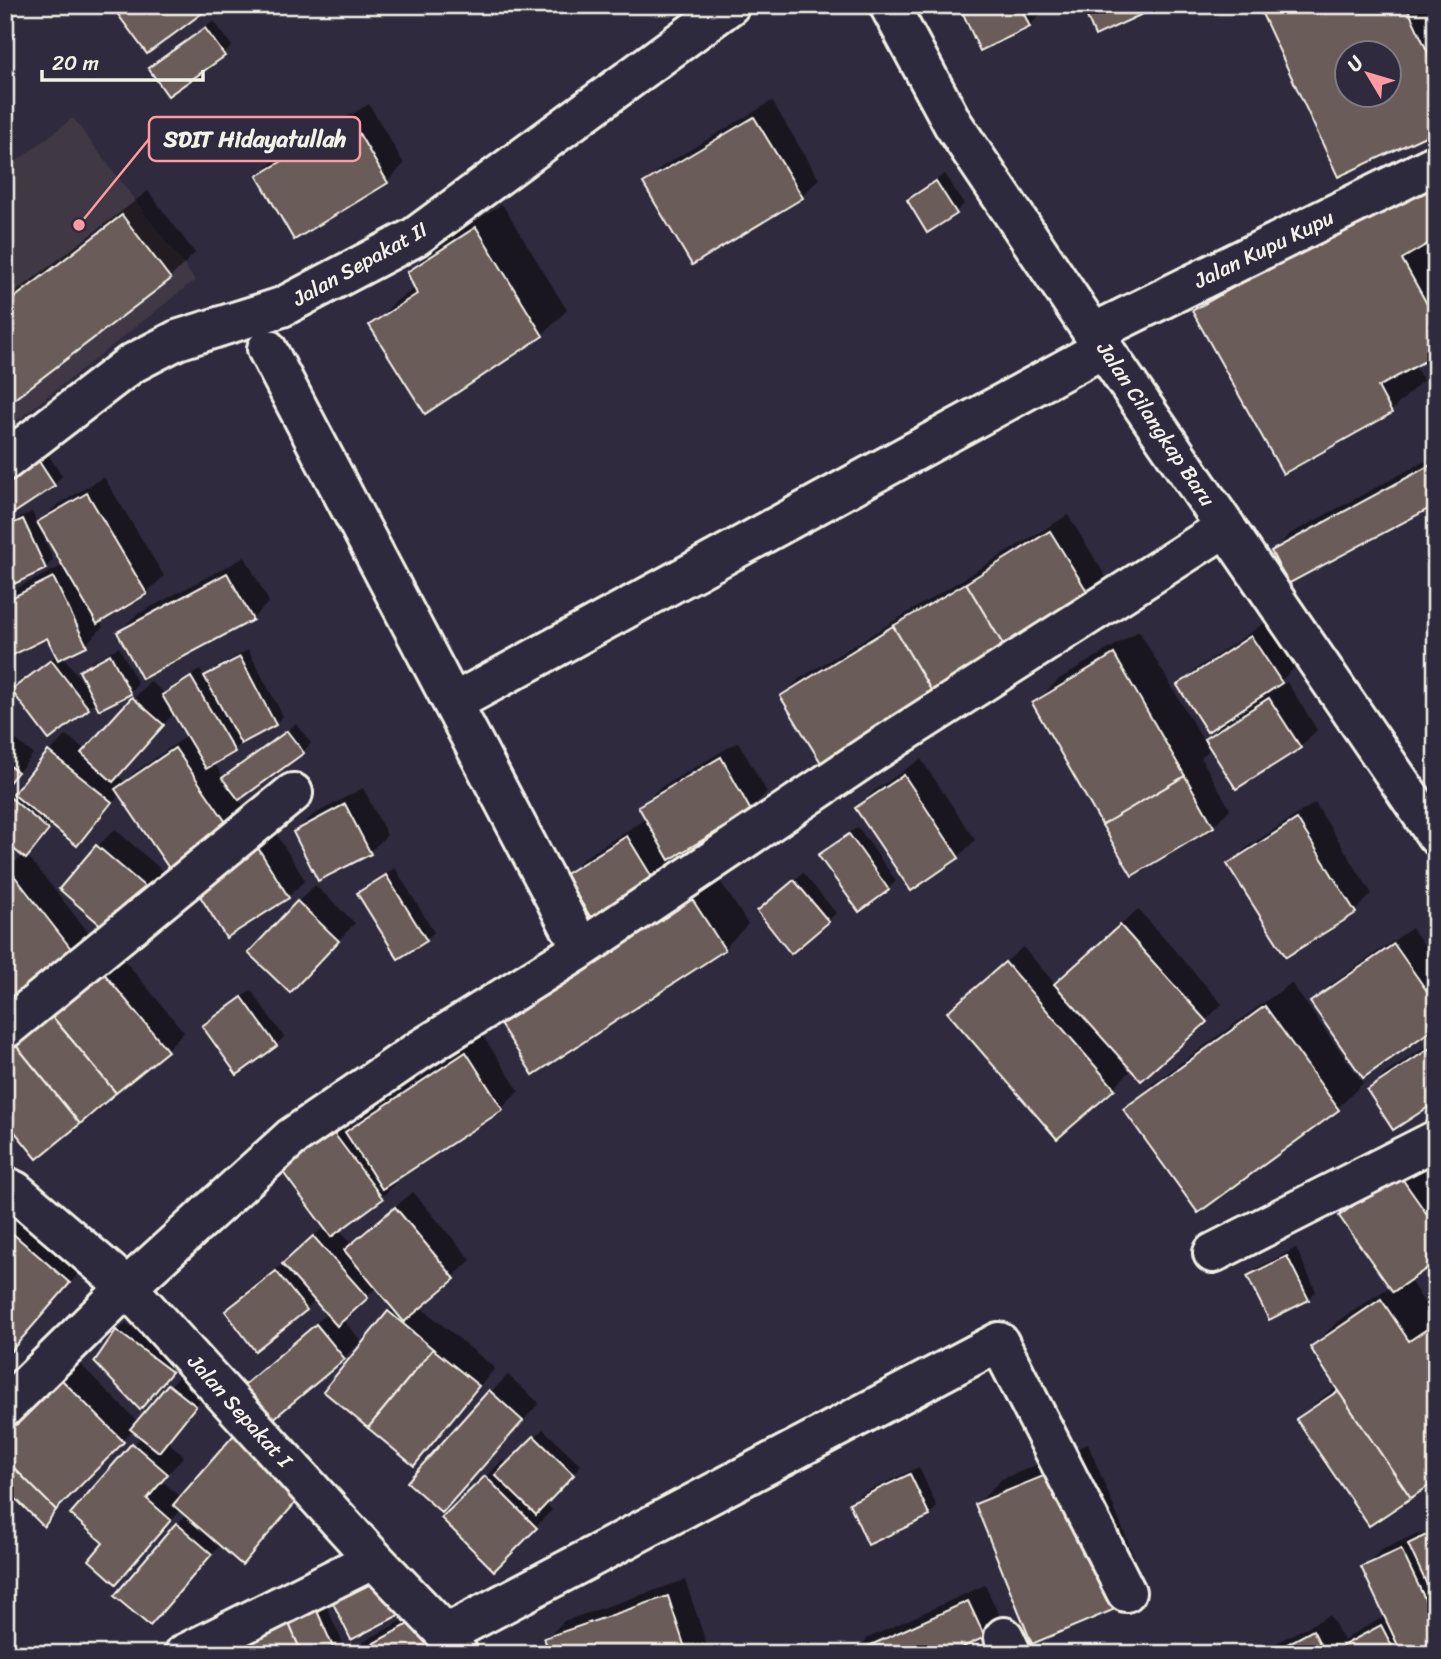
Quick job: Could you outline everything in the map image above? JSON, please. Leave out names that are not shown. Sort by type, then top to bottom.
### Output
[{"type":"street","name":"Jalan Sepakat II","points":[[5,461],[131,364],[177,340],[282,307],[415,237],[730,5]]},
{"type":"street","name":"Jalan Cilangkap Baru","points":[[888,5],[953,124],[1436,835]]},
{"type":"street","name":"Jalan Kupu Kupu","points":[[453,703],[1098,340],[1436,164]]},
{"type":"street","points":[[267,349],[570,927]]},
{"type":"street","points":[[5,1406],[127,1287],[291,1138],[418,1051],[575,953],[875,751],[1226,527]]},
{"type":"street","points":[[5,1030],[293,793]]},
{"type":"street","points":[[1213,1253],[1436,1140]]},
{"type":"street","name":"Jalan Sepakat I","points":[[5,1186],[15,1191],[127,1287],[452,1644]]},
{"type":"street","points":[[452,1644],[999,1342],[1126,1592]]},
{"type":"street","points":[[184,1654],[374,1559]]},
{"type":"shaded area","points":[[73,118],[195,280],[5,430],[5,170]]},
{"type":"building","points":[[111,5],[213,5],[147,54]]},
{"type":"building","points":[[959,5],[1020,5],[1030,27],[980,51]]},
{"type":"building","points":[[1082,5],[1162,5],[1095,36]]},
{"type":"building","points":[[1258,5],[1406,5],[1436,70],[1436,131],[1338,177]]},
{"type":"building","points":[[205,28],[225,56],[168,96],[148,68]]},
{"type":"building","points":[[754,117],[803,198],[692,265],[643,183]]},
{"type":"building","points":[[351,120],[388,183],[294,240],[257,176]]},
{"type":"building","points":[[1427,178],[1436,194],[1436,239],[1402,259],[1436,320],[1436,355],[1378,387],[1392,413],[1283,474],[1192,311]]},
{"type":"building","points":[[936,181],[957,214],[927,233],[907,200]]},
{"type":"building","points":[[122,215],[171,279],[13,400],[10,396],[5,400],[5,305]]},
{"type":"building","points":[[476,227],[543,336],[425,414],[369,325],[417,294],[407,272]]},
{"type":"building","points":[[38,460],[55,486],[5,519],[5,482]]},
{"type":"building","points":[[1436,462],[1436,505],[1288,584],[1271,551]]},
{"type":"building","points":[[87,493],[147,594],[97,624],[37,522]]},
{"type":"building","points":[[23,519],[46,569],[14,584],[5,564],[5,527]]},
{"type":"building","points":[[1050,531],[1093,601],[1008,653],[966,583]]},
{"type":"building","points":[[227,573],[253,620],[142,679],[117,632]]},
{"type":"building","points":[[53,577],[87,646],[58,660],[47,638],[5,659],[5,601]]},
{"type":"building","points":[[966,583],[1008,653],[935,697],[893,626]]},
{"type":"building","points":[[893,626],[935,697],[823,766],[780,696]]},
{"type":"building","points":[[1251,636],[1282,683],[1207,732],[1177,685]]},
{"type":"building","points":[[110,654],[131,694],[99,710],[79,671]]},
{"type":"building","points":[[1114,654],[1185,776],[1102,825],[1032,703]]},
{"type":"building","points":[[240,657],[276,725],[241,744],[204,676]]},
{"type":"building","points":[[51,660],[89,709],[49,740],[11,690]]},
{"type":"building","points":[[191,677],[235,752],[206,769],[162,695]]},
{"type":"building","points":[[132,697],[164,725],[113,782],[81,753]]},
{"type":"building","points":[[1269,698],[1301,748],[1236,789],[1204,739]]},
{"type":"building","points":[[287,731],[304,753],[239,800],[222,778]]},
{"type":"building","points":[[175,748],[232,831],[173,874],[115,789]]},
{"type":"building","points":[[48,751],[112,802],[77,846],[13,794]]},
{"type":"building","points":[[721,757],[751,811],[669,860],[638,806]]},
{"type":"building","points":[[5,762],[18,772],[5,787]]},
{"type":"building","points":[[904,775],[959,858],[911,891],[855,808]]},
{"type":"building","points":[[1185,776],[1214,827],[1132,876],[1102,825]]},
{"type":"building","points":[[6,794],[49,830],[26,859],[5,842]]},
{"type":"building","points":[[345,804],[371,854],[318,881],[293,832]]},
{"type":"building","points":[[1297,819],[1356,913],[1286,957],[1227,864]]},
{"type":"building","points":[[849,834],[889,890],[859,912],[818,855]]},
{"type":"building","points":[[627,836],[655,882],[593,921],[564,875]]},
{"type":"building","points":[[255,843],[289,898],[226,938],[192,883]]},
{"type":"building","points":[[96,845],[150,891],[112,935],[59,889]]},
{"type":"building","points":[[9,869],[76,955],[5,1010],[5,872]]},
{"type":"building","points":[[386,875],[427,941],[398,959],[357,893]]},
{"type":"building","points":[[794,880],[829,922],[791,954],[757,911]]},
{"type":"building","points":[[688,893],[725,950],[533,1075],[496,1018]]},
{"type":"building","points":[[297,901],[339,941],[290,993],[248,953]]},
{"type":"building","points":[[1120,925],[1207,1022],[1141,1081],[1054,984]]},
{"type":"building","points":[[1394,944],[1436,1004],[1436,1027],[1363,1078],[1310,1002]]},
{"type":"building","points":[[1005,962],[1115,1089],[1057,1139],[947,1012]]},
{"type":"building","points":[[102,971],[168,1051],[116,1093],[50,1014]]},
{"type":"building","points":[[242,997],[277,1046],[237,1075],[202,1026]]},
{"type":"building","points":[[1265,1006],[1339,1110],[1198,1213],[1123,1109]]},
{"type":"building","points":[[50,1014],[116,1093],[80,1124],[14,1043]]},
{"type":"building","points":[[14,1043],[80,1124],[37,1159],[5,1120],[5,1050]]},
{"type":"building","points":[[1436,1044],[1436,1102],[1393,1130],[1367,1090]]},
{"type":"building","points":[[466,1052],[503,1110],[382,1189],[345,1132]]},
{"type":"building","points":[[333,1132],[383,1199],[331,1237],[282,1171]]},
{"type":"building","points":[[1398,1173],[1436,1227],[1436,1262],[1393,1292],[1339,1216]]},
{"type":"building","points":[[395,1207],[455,1279],[404,1322],[344,1250]]},
{"type":"building","points":[[5,1227],[70,1283],[11,1351],[5,1346]]},
{"type":"building","points":[[313,1236],[368,1298],[337,1326],[282,1264]]},
{"type":"building","points":[[1287,1256],[1309,1300],[1269,1320],[1247,1276]]},
{"type":"building","points":[[276,1271],[307,1310],[255,1351],[225,1311]]},
{"type":"building","points":[[1381,1299],[1409,1341],[1436,1323],[1436,1481],[1411,1498],[1310,1347]]},
{"type":"building","points":[[388,1311],[433,1349],[368,1428],[323,1391]]},
{"type":"building","points":[[316,1324],[345,1359],[272,1420],[244,1385]]},
{"type":"building","points":[[116,1330],[172,1372],[140,1410],[94,1362]]},
{"type":"building","points":[[433,1349],[479,1386],[414,1466],[368,1428]]},
{"type":"building","points":[[57,1375],[124,1442],[56,1510],[5,1459],[5,1426]]},
{"type":"building","points":[[168,1384],[196,1406],[159,1452],[130,1429]]},
{"type":"building","points":[[489,1390],[523,1421],[442,1513],[407,1482]]},
{"type":"building","points":[[1338,1391],[1411,1498],[1369,1526],[1296,1419]]},
{"type":"building","points":[[239,1429],[308,1488],[242,1565],[173,1505]]},
{"type":"building","points":[[534,1436],[574,1475],[536,1515],[495,1475]]},
{"type":"building","points":[[132,1443],[168,1474],[147,1499],[171,1520],[116,1584],[89,1560],[103,1543],[70,1514]]},
{"type":"building","points":[[5,1459],[56,1510],[44,1527],[5,1488]]},
{"type":"building","points":[[1063,1468],[1120,1607],[1032,1644],[975,1504]]},
{"type":"building","points":[[910,1474],[930,1516],[868,1545],[849,1503]]},
{"type":"building","points":[[485,1476],[537,1528],[494,1571],[441,1518]]},
{"type":"building","points":[[176,1523],[212,1554],[150,1626],[114,1596]]},
{"type":"building","points":[[1428,1534],[1436,1550],[1436,1604],[1408,1544]]},
{"type":"building","points":[[1401,1549],[1436,1622],[1436,1654],[1402,1654],[1361,1567]]},
{"type":"building","points":[[379,1573],[399,1615],[351,1640],[330,1597]]},
{"type":"building","points":[[668,1596],[687,1654],[550,1654],[544,1638]]},
{"type":"building","points":[[968,1601],[985,1637],[948,1654],[851,1654]]},
{"type":"building","points":[[314,1604],[336,1654],[302,1654],[286,1617]]},
{"type":"building","points":[[425,1615],[446,1654],[354,1654]]},
{"type":"building","points":[[286,1617],[302,1654],[248,1654],[242,1631]]},
{"type":"building","points":[[1381,1625],[1396,1654],[1332,1654],[1331,1652]]},
{"type":"building","points":[[1313,1630],[1325,1654],[1269,1654]]},
{"type":"building","points":[[965,1647],[969,1654],[952,1654]]},
{"type":"place","name":"SDIT Hidayatullah","points":[[79,225]]}]
